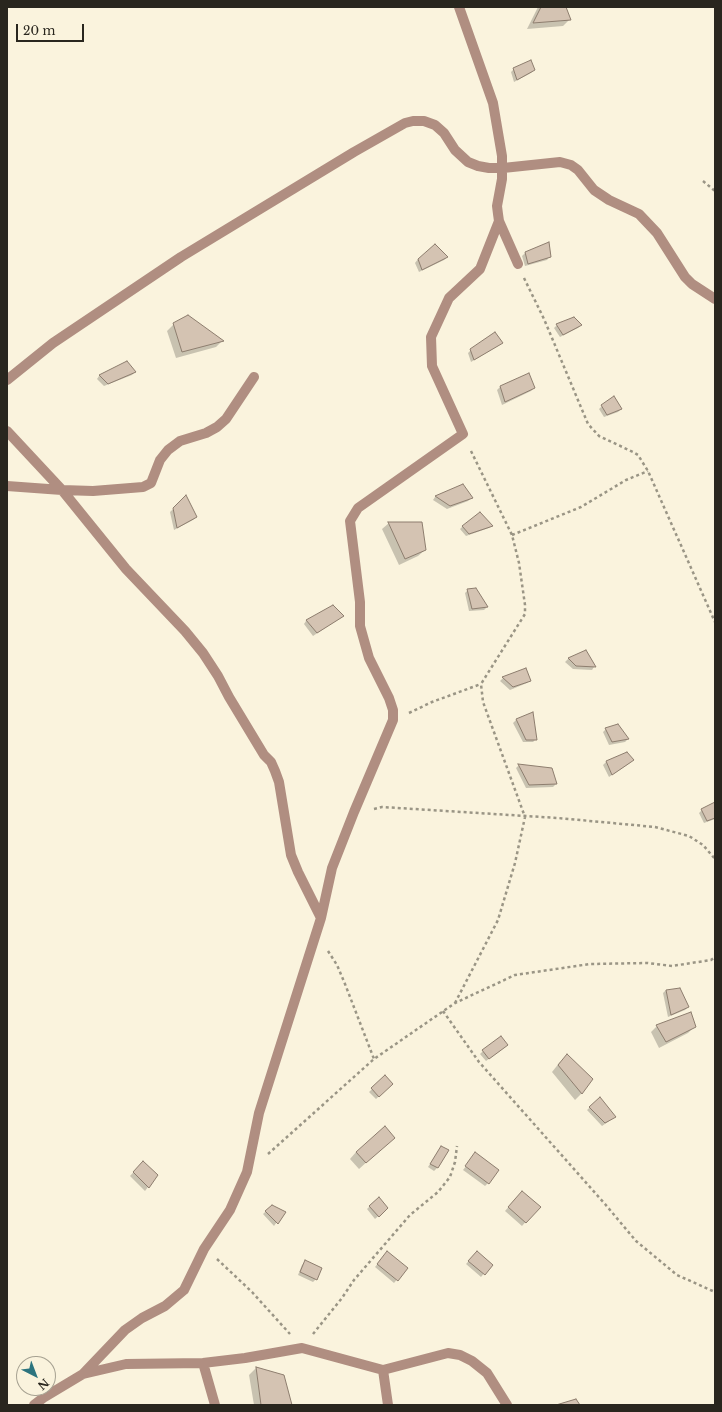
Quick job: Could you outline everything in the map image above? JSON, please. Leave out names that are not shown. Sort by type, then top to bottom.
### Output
[{"type":"street","points":[[459,7],[493,103],[499,130],[503,168],[497,206],[499,221],[518,264]]},
{"type":"street","points":[[7,380],[53,343],[181,257],[278,197],[405,123],[412,121],[424,121],[435,125],[444,133],[455,150],[468,162],[489,168],[560,162],[571,165],[578,170],[594,190],[609,200],[639,214],[657,233],[685,277],[692,284],[715,299]]},
{"type":"street","points":[[34,1405],[83,1374],[125,1330],[142,1318],[165,1306],[177,1296],[188,1283],[204,1249],[230,1210],[247,1172],[259,1113],[321,918],[332,868],[393,720],[393,710],[390,698],[369,658],[360,626],[360,602],[350,521],[358,508],[463,434],[432,366],[431,337],[449,298],[480,269],[499,221]]},
{"type":"street","points":[[7,486],[93,491],[143,487],[151,483],[160,460],[168,450],[187,438],[206,433],[217,427],[226,419],[254,377]]},
{"type":"street","points":[[7,430],[62,490],[126,569],[185,631],[203,653],[218,676],[264,755],[271,762],[279,782],[291,855],[321,918]]},
{"type":"street","points":[[83,1374],[126,1364],[204,1363],[245,1358],[302,1348],[383,1370],[448,1353],[460,1355],[472,1361],[487,1373],[506,1405]]},
{"type":"street","points":[[204,1363],[215,1405]]},
{"type":"street","points":[[383,1370],[388,1405]]},
{"type":"path","points":[[703,181],[715,191]]},
{"type":"path","points":[[518,264],[544,320],[588,424],[599,436],[638,455],[648,471],[715,622]]},
{"type":"path","points":[[393,720],[432,702],[481,684],[525,614],[519,563],[512,535],[463,434]]},
{"type":"path","points":[[512,535],[581,507],[626,480],[648,471]]},
{"type":"path","points":[[455,1003],[498,920],[515,863],[525,817],[483,702],[481,684]]},
{"type":"path","points":[[354,812],[382,807],[655,827],[689,836],[703,846],[715,859]]},
{"type":"path","points":[[316,934],[337,965],[374,1059]]},
{"type":"path","points":[[247,1172],[374,1059],[455,1003],[515,975],[590,964],[648,963],[672,966],[711,960],[715,958]]},
{"type":"path","points":[[444,1011],[478,1062],[605,1204],[636,1241],[677,1275],[715,1292]]},
{"type":"path","points":[[204,1249],[220,1261],[252,1292],[302,1348],[342,1298],[354,1280],[410,1215],[438,1192],[450,1177],[455,1162],[457,1146]]},
{"type":"building","points":[[541,7],[566,7],[571,20],[533,23]]},
{"type":"building","points":[[531,60],[535,70],[517,80],[513,68]]},
{"type":"building","points":[[549,242],[551,257],[528,264],[525,252]]},
{"type":"building","points":[[435,244],[448,257],[422,270],[418,259]]},
{"type":"building","points":[[188,315],[224,341],[182,352],[173,323]]},
{"type":"building","points":[[574,317],[582,325],[563,335],[556,324]]},
{"type":"building","points":[[495,332],[503,343],[474,360],[470,349]]},
{"type":"building","points":[[127,361],[136,372],[108,384],[99,375]]},
{"type":"building","points":[[529,373],[535,388],[505,402],[500,386]]},
{"type":"building","points":[[614,396],[622,409],[607,415],[601,405]]},
{"type":"building","points":[[463,484],[473,498],[450,506],[435,496]]},
{"type":"building","points":[[186,495],[197,517],[177,528],[173,508]]},
{"type":"building","points":[[480,512],[493,526],[469,534],[462,526]]},
{"type":"building","points":[[388,522],[422,522],[426,550],[405,559]]},
{"type":"building","points":[[476,588],[488,607],[472,609],[467,589]]},
{"type":"building","points":[[333,605],[344,616],[317,633],[306,620]]},
{"type":"building","points":[[586,650],[596,667],[576,666],[568,658]]},
{"type":"building","points":[[526,668],[531,681],[513,687],[502,677]]},
{"type":"building","points":[[533,712],[537,740],[526,740],[516,719]]},
{"type":"building","points":[[618,724],[629,739],[612,742],[605,728]]},
{"type":"building","points":[[627,752],[634,760],[612,775],[606,761]]},
{"type":"building","points":[[518,764],[552,768],[557,784],[529,785]]},
{"type":"building","points":[[715,802],[715,818],[707,821],[701,809]]},
{"type":"building","points":[[680,988],[689,1007],[671,1015],[666,990]]},
{"type":"building","points":[[691,1012],[696,1027],[666,1042],[656,1025]]},
{"type":"building","points":[[501,1036],[508,1045],[489,1059],[482,1050]]},
{"type":"building","points":[[567,1054],[593,1079],[582,1094],[558,1065]]},
{"type":"building","points":[[385,1075],[393,1084],[379,1097],[371,1088]]},
{"type":"building","points":[[600,1097],[616,1117],[605,1123],[589,1107]]},
{"type":"building","points":[[385,1126],[395,1138],[366,1163],[356,1152]]},
{"type":"building","points":[[441,1146],[449,1150],[438,1168],[430,1164]]},
{"type":"building","points":[[475,1152],[499,1170],[489,1184],[465,1166]]},
{"type":"building","points":[[143,1161],[158,1175],[149,1188],[133,1172]]},
{"type":"building","points":[[522,1191],[541,1207],[526,1223],[508,1207]]},
{"type":"building","points":[[379,1197],[388,1208],[379,1217],[369,1206]]},
{"type":"building","points":[[272,1205],[286,1212],[278,1224],[265,1211]]},
{"type":"building","points":[[387,1251],[408,1268],[398,1281],[377,1264]]},
{"type":"building","points":[[477,1251],[493,1265],[485,1275],[468,1261]]},
{"type":"building","points":[[305,1260],[322,1268],[317,1280],[300,1272]]},
{"type":"building","points":[[256,1367],[284,1375],[292,1405],[261,1405]]},
{"type":"building","points":[[576,1399],[580,1405],[556,1405]]}]
